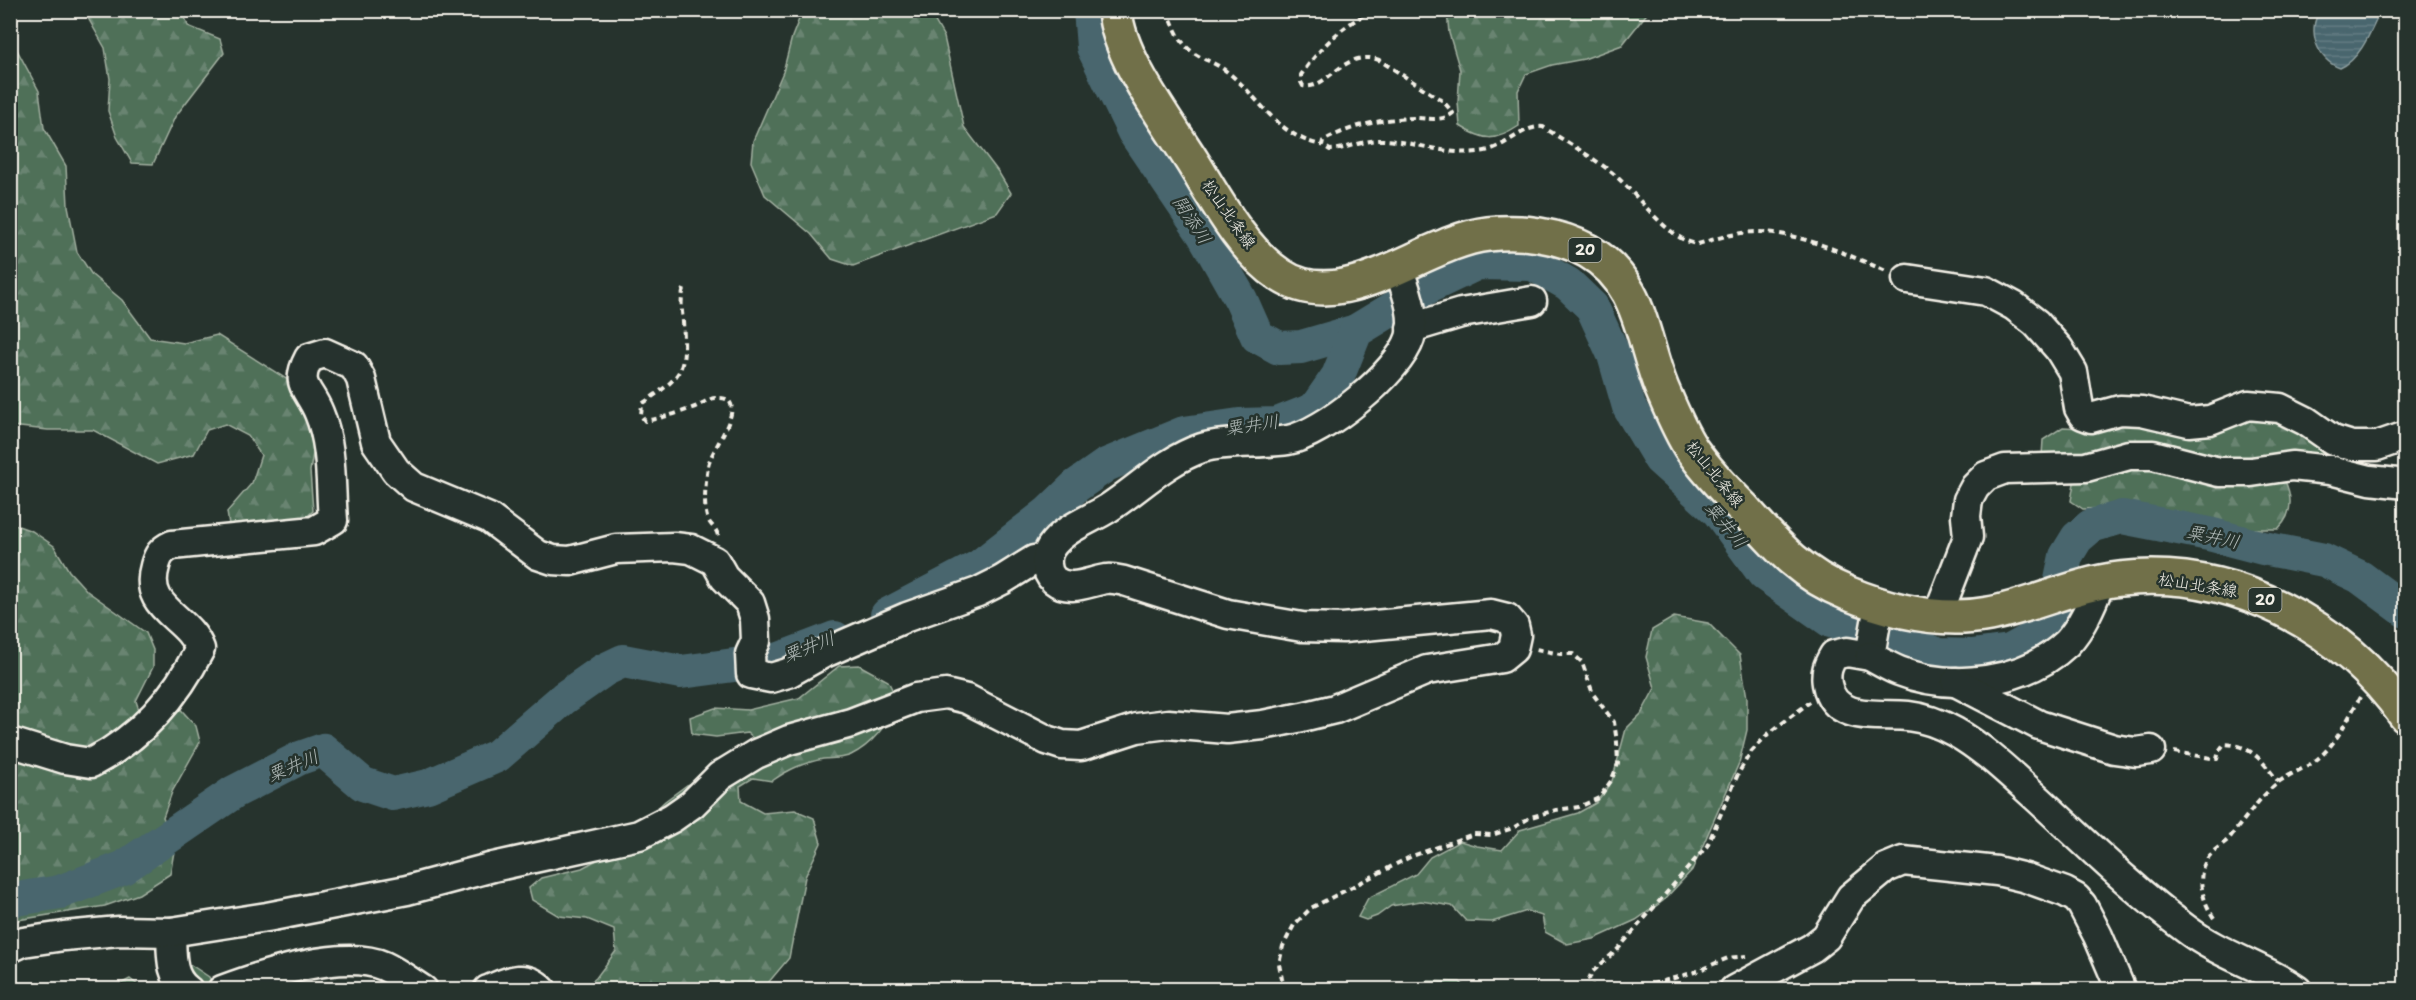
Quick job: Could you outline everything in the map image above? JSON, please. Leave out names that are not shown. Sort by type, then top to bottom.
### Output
[{"type":"main road","name":"松山北条線","points":[[1115,10],[1116,21],[1130,60],[1156,105],[1249,246],[1278,274],[1307,289],[1338,287],[1401,276],[1452,244],[1486,234],[1522,233],[1557,239],[1589,252],[1617,275],[1638,308],[1660,384],[1674,417],[1690,447],[1713,476],[1789,559],[1816,578],[1878,613],[1937,617],[1988,614],[2092,584],[2120,579],[2164,577],[2238,590],[2295,614],[2353,656],[2373,675],[2406,716]]},
{"type":"street","points":[[10,948],[23,942],[64,936],[119,931],[171,932],[267,917],[406,890],[493,867],[639,835],[672,818],[692,804],[720,776],[756,754],[789,740],[851,723],[916,698],[946,694],[967,699],[1047,740],[1062,745],[1081,746],[1137,728],[1168,724],[1227,729],[1302,717],[1335,709],[1382,687],[1427,670],[1502,658],[1513,649],[1516,642],[1514,627],[1507,618],[1491,614],[1343,628],[1302,627],[1228,614],[1108,578],[1091,584],[1069,586],[1055,581],[1049,573],[1046,559],[1050,548],[1060,537],[1106,509],[1155,473],[1203,447],[1289,440],[1323,426],[1349,407],[1384,375],[1400,356],[1410,338],[1411,320],[1401,276]]},
{"type":"street","points":[[1907,279],[1986,291],[2014,306],[2036,323],[2060,349],[2073,372],[2079,408],[2083,415],[2091,418],[2120,410],[2142,411],[2189,422],[2220,418],[2248,405],[2280,408],[2306,421],[2333,440],[2352,446],[2377,446],[2406,436]]},
{"type":"street","points":[[1411,320],[1532,301]]},
{"type":"street","points":[[10,742],[64,759],[91,763],[142,730],[179,687],[200,649],[196,637],[160,605],[155,595],[153,575],[158,556],[163,549],[172,545],[314,531],[333,520],[328,443],[320,413],[301,383],[303,369],[309,358],[325,353],[354,366],[361,379],[376,442],[396,471],[414,487],[489,518],[538,555],[553,561],[570,561],[616,549],[674,548],[691,549],[715,561],[724,577],[750,603],[755,619],[756,641],[750,662],[751,674],[771,678],[788,673],[822,654],[907,616],[978,592],[1034,560],[1046,559]]},
{"type":"street","points":[[1937,617],[1968,537],[1966,516],[1968,500],[1975,487],[1986,476],[2005,469],[2086,466],[2129,455],[2152,455],[2218,472],[2251,472],[2292,466],[2330,470],[2370,480],[2406,484]]},
{"type":"street","points":[[1956,682],[2000,677],[2031,668],[2048,658],[2068,641],[2092,602],[2092,584]]},
{"type":"street","points":[[1871,653],[1878,613]]},
{"type":"street","points":[[2151,750],[2136,752],[2114,749],[2038,725],[1956,682],[1899,671],[1871,653],[1847,652],[1834,655],[1828,665],[1826,678],[1828,691],[1838,705],[1850,712],[1908,716],[1936,721],[1963,736],[1999,764],[2099,857],[2187,931],[2229,956],[2284,981],[2297,990]]},
{"type":"street","points":[[1734,990],[1812,948],[1826,937],[1851,897],[1886,868],[1903,861],[1997,871],[2026,878],[2065,892],[2082,905],[2121,990]]},
{"type":"street","points":[[171,932],[175,976],[188,990]]},
{"type":"street","points":[[222,990],[284,970],[335,960],[382,965],[423,990]]},
{"type":"street","points":[[488,990],[515,978],[537,984],[542,990]]},
{"type":"path","points":[[1167,10],[1179,36],[1189,50],[1226,71],[1289,134],[1307,142],[1322,145],[1330,150],[1339,150],[1365,141],[1382,140],[1463,153],[1478,153],[1502,145],[1537,126],[1543,127],[1610,171],[1681,239],[1698,244],[1744,233],[1789,235],[1846,252],[1907,279]]},
{"type":"path","points":[[1322,145],[1323,141],[1360,125],[1404,118],[1440,119],[1449,117],[1453,113],[1443,101],[1379,60],[1369,57],[1351,61],[1314,85],[1303,86],[1301,75],[1331,39],[1354,20],[1373,10]]},
{"type":"path","points":[[684,289],[681,299],[684,342],[682,368],[677,377],[642,404],[641,416],[645,421],[664,417],[713,398],[722,398],[729,402],[733,412],[712,451],[708,464],[706,511],[708,519],[718,534],[715,561]]},
{"type":"path","points":[[1287,990],[1279,964],[1283,946],[1294,926],[1311,908],[1412,856],[1474,834],[1492,835],[1513,828],[1531,817],[1579,807],[1599,798],[1611,781],[1618,764],[1614,722],[1593,694],[1582,662],[1573,654],[1560,654],[1516,642]]},
{"type":"path","points":[[2218,922],[2205,903],[2201,885],[2203,869],[2209,855],[2231,837],[2239,824],[2279,782],[2315,761],[2328,748],[2373,675]]},
{"type":"path","points":[[1594,990],[1589,979],[1592,972],[1617,950],[1707,846],[1738,774],[1750,753],[1768,734],[1796,711],[1828,691]]},
{"type":"path","points":[[2151,750],[2217,759],[2224,744],[2236,744],[2248,749],[2259,758],[2279,782]]},
{"type":"path","points":[[1632,990],[1695,972],[1728,958],[1747,956]]},
{"type":"green space","points":[[1447,10],[1649,11],[1622,45],[1584,59],[1552,65],[1526,74],[1518,91],[1519,126],[1503,135],[1489,138],[1476,135],[1460,126],[1458,102],[1460,70],[1449,33]]},
{"type":"green space","points":[[84,11],[183,11],[188,26],[220,39],[224,53],[175,117],[153,164],[132,163],[117,137],[108,111],[110,79],[105,48]]},
{"type":"green space","points":[[800,11],[929,11],[944,37],[964,127],[999,173],[1011,193],[997,213],[853,266],[832,259],[811,234],[765,195],[751,162],[753,141],[783,72]]},
{"type":"green space","points":[[10,42],[17,50],[39,91],[44,128],[66,166],[68,206],[77,252],[92,275],[122,300],[150,338],[184,343],[217,335],[288,380],[311,405],[315,442],[310,471],[313,511],[301,522],[230,531],[227,512],[252,483],[261,455],[248,436],[225,424],[207,430],[194,454],[157,464],[93,430],[48,430],[11,426]]},
{"type":"green space","points":[[2258,416],[2280,417],[2355,450],[2362,464],[2284,479],[2289,492],[2290,505],[2287,517],[2278,529],[2241,529],[2175,511],[2131,507],[2083,509],[2071,501],[2074,483],[2042,456],[2043,440],[2063,427],[2102,429],[2133,423]]},
{"type":"green space","points":[[10,523],[32,531],[54,546],[69,571],[87,591],[146,633],[153,650],[153,667],[136,701],[139,710],[156,710],[174,702],[196,726],[200,742],[172,792],[163,817],[175,846],[170,874],[139,894],[105,906],[11,921]]},
{"type":"green space","points":[[1674,617],[1708,623],[1740,655],[1747,698],[1747,730],[1739,763],[1692,870],[1663,901],[1636,920],[1594,939],[1567,944],[1545,932],[1542,916],[1527,911],[1492,922],[1466,921],[1452,906],[1421,901],[1391,906],[1377,916],[1366,920],[1358,917],[1368,898],[1416,874],[1430,857],[1460,841],[1502,850],[1520,830],[1578,813],[1596,803],[1612,781],[1626,729],[1641,714],[1655,688],[1646,657],[1652,630]]},
{"type":"green space","points":[[859,665],[888,681],[899,703],[873,739],[848,756],[809,762],[772,781],[753,778],[740,786],[741,801],[763,813],[795,810],[814,818],[821,843],[805,877],[789,958],[763,989],[582,989],[596,978],[616,951],[614,930],[587,919],[559,916],[532,900],[529,888],[541,878],[582,868],[610,853],[665,801],[687,785],[709,777],[758,747],[747,733],[716,737],[692,734],[690,717],[715,708],[748,710],[799,698],[839,666]]},
{"type":"green space","points":[[191,965],[209,977],[216,989],[168,990],[168,978]]},
{"type":"green space","points":[[130,979],[143,989],[111,989]]},
{"type":"green space","points":[[1427,981],[1460,982],[1467,989],[1415,989]]},
{"type":"water","points":[[2373,10],[2380,12],[2364,44],[2353,59],[2340,68],[2326,59],[2320,52],[2314,36],[2314,27],[2320,11]]},
{"type":"waterway","name":"開添川","points":[[1090,10],[1093,47],[1134,132],[1204,235],[1241,300],[1257,336],[1279,348],[1301,347],[1356,331]]},
{"type":"waterway","name":"粟井川","points":[[887,615],[980,566],[1048,513],[1076,486],[1106,465],[1184,433],[1239,425],[1277,424],[1315,409],[1338,376],[1356,331],[1430,286],[1478,263],[1533,264],[1568,284],[1592,307],[1614,355],[1629,407],[1660,459],[1718,511],[1764,574],[1831,621],[1896,634],[1937,655],[1972,656],[2010,651],[2035,637],[2054,614],[2066,556],[2077,538],[2091,526],[2122,517],[2324,560],[2360,577],[2406,611]]},
{"type":"waterway","name":"粟井川","points":[[10,900],[60,892],[123,868],[234,792],[300,758],[323,750],[363,784],[393,794],[428,786],[497,756],[564,698],[604,670],[623,661],[681,672],[780,659],[835,638]]}]
